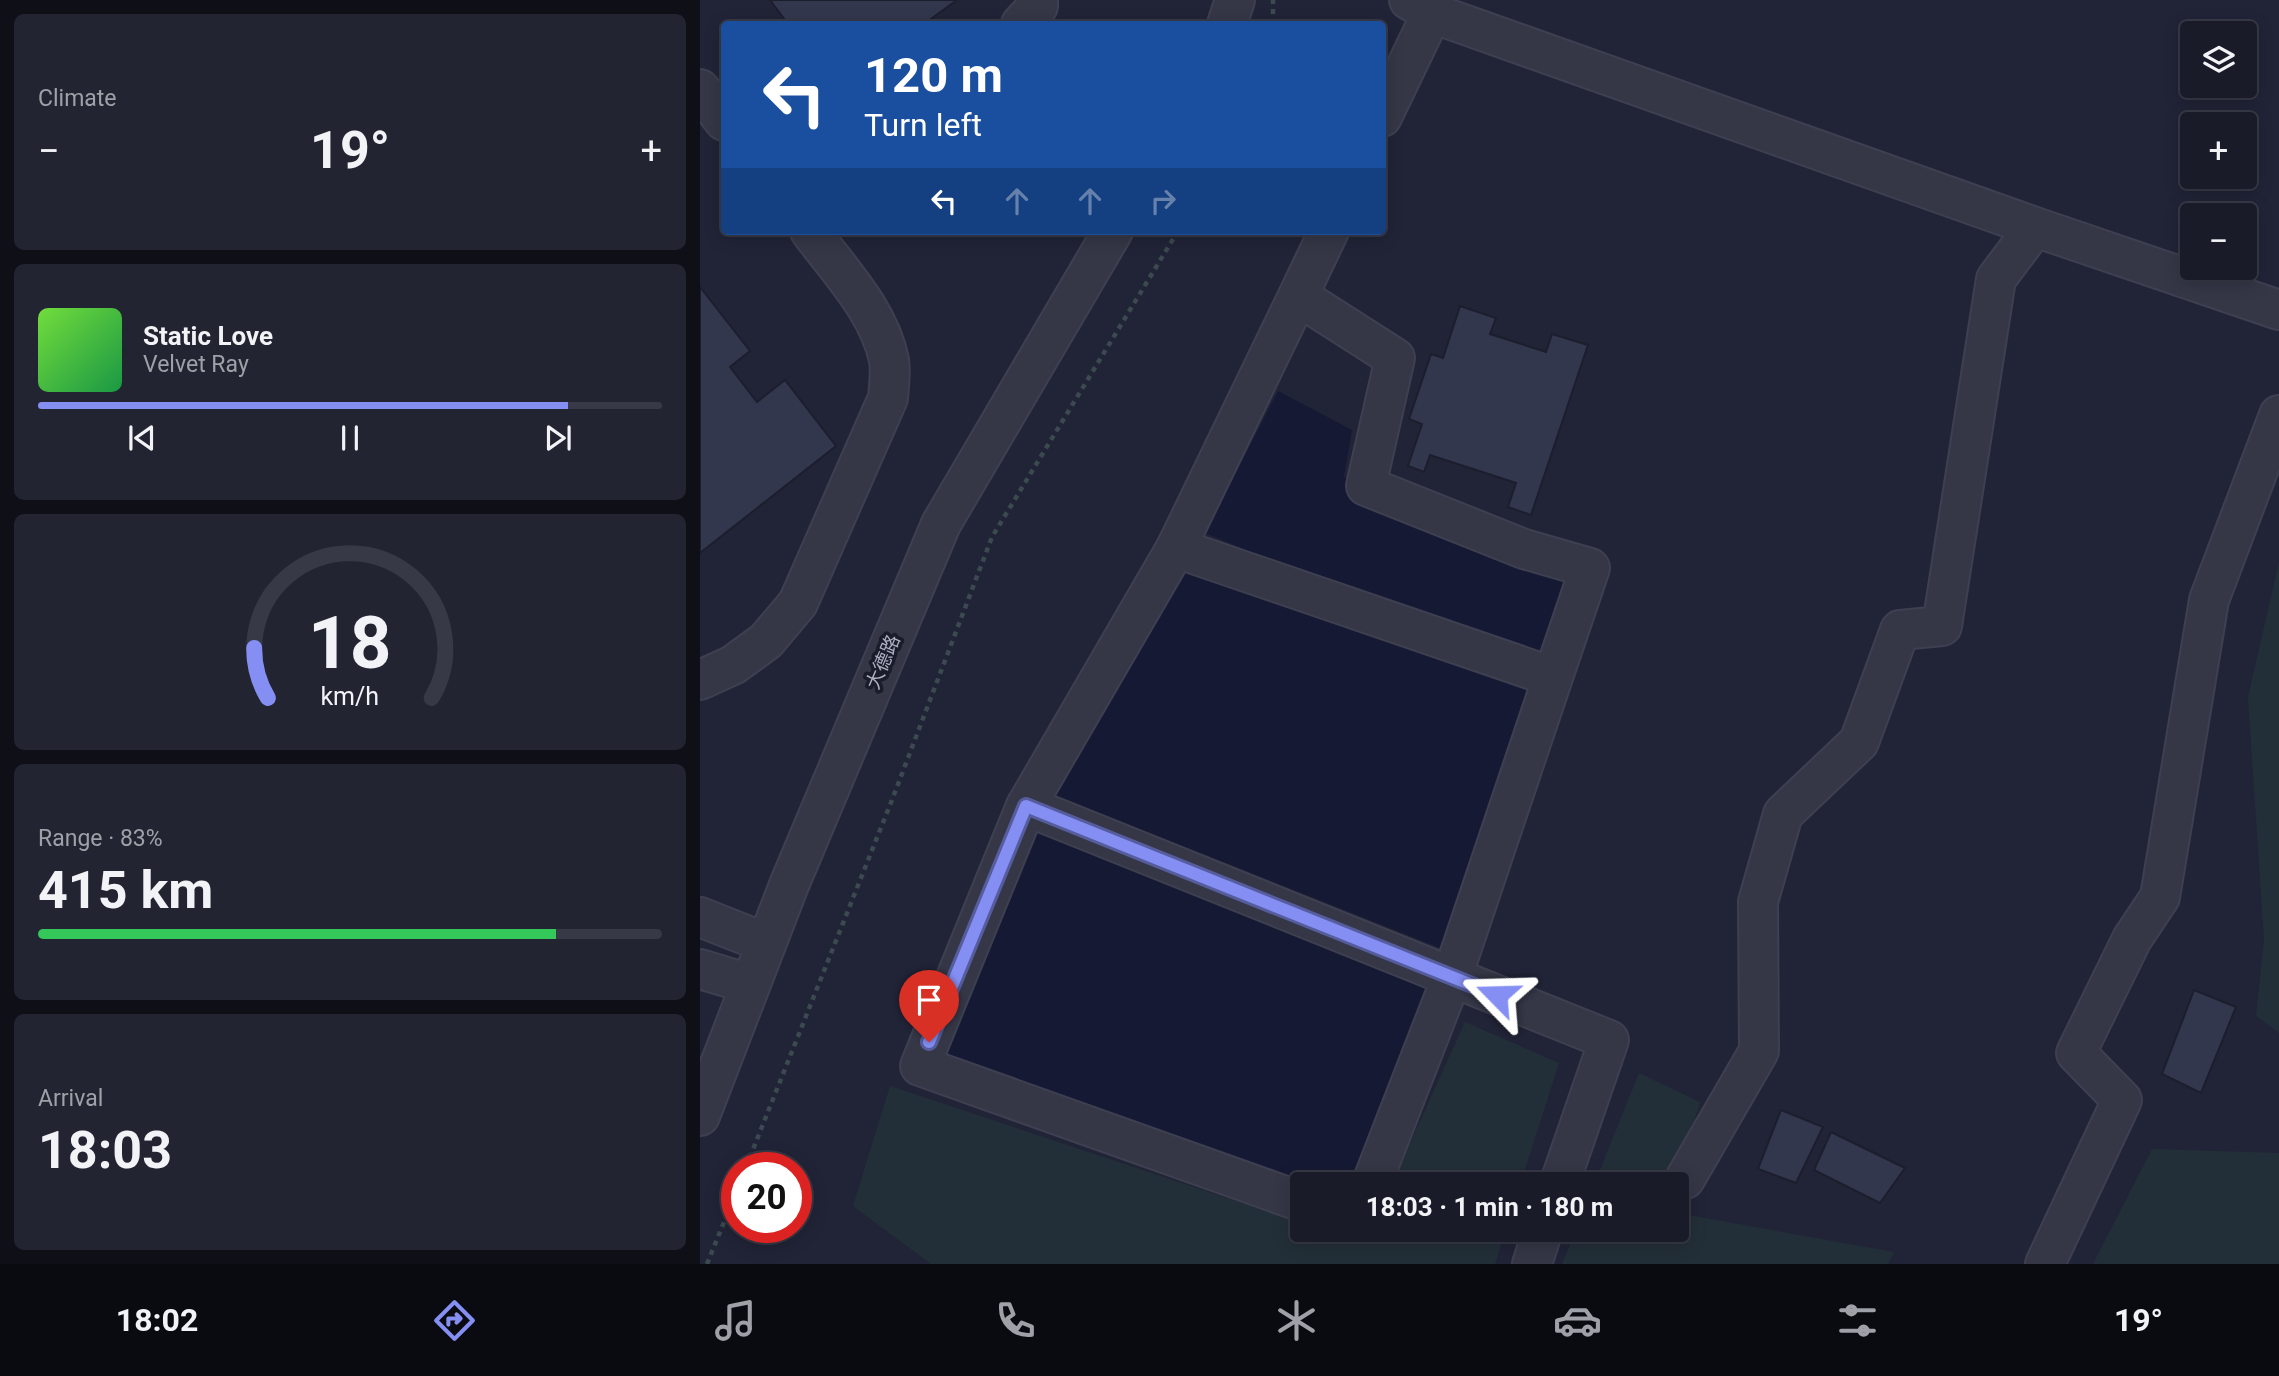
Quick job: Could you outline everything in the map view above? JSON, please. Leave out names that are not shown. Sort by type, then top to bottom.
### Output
[{"type":"street","points":[[1024,21],[1038,6],[1038,0]]},
{"type":"street","points":[[1228,21],[1235,0]]},
{"type":"street","points":[[1386,105],[1420,7],[2035,227],[2279,310]]},
{"type":"street","points":[[1689,1172],[1759,1051],[1758,902],[1783,814],[1859,742],[1900,630],[1942,626],[1996,279],[2035,227]]},
{"type":"street","points":[[700,680],[733,665],[766,641],[799,603],[888,398],[890,363],[884,340],[873,317],[813,235]]},
{"type":"street","name":"大德路","points":[[700,1116],[789,885],[941,524],[1111,235]]},
{"type":"street","points":[[1290,1198],[920,1066],[1026,806],[1176,548],[1327,235]]},
{"type":"street","points":[[1298,296],[1395,358],[1366,486],[1524,549],[1590,568],[1452,977],[1376,1172]]},
{"type":"street","points":[[2045,1264],[2122,1100],[2076,1053],[2132,939],[2160,897],[2208,600],[2279,415]]},
{"type":"street","points":[[1176,548],[1553,677]]},
{"type":"street","points":[[1026,806],[1609,1040],[1563,1172]]},
{"type":"street","points":[[700,917],[766,943]]},
{"type":"street","points":[[700,970],[750,985]]},
{"type":"street","points":[[1532,1264],[1539,1242]]},
{"type":"path","points":[[1273,0],[1273,21]]},
{"type":"path","points":[[752,1152],[887,813],[992,537],[1176,235]]},
{"type":"path","points":[[707,1264],[721,1229]]},
{"type":"shaded area","points":[[2279,562],[2279,1033],[2256,1016],[2264,940],[2248,697]]},
{"type":"shaded area","points":[[1465,1022],[1559,1063],[1524,1172],[1397,1172]]},
{"type":"shaded area","points":[[1639,1073],[1700,1102],[1679,1172],[1599,1172]]},
{"type":"shaded area","points":[[890,1086],[1290,1219],[1290,1242],[1502,1242],[1495,1264],[931,1264],[853,1206]]},
{"type":"shaded area","points":[[2152,1149],[2279,1153],[2279,1264],[2093,1264]]},
{"type":"shaded area","points":[[1689,1215],[1894,1252],[1888,1264],[1562,1264],[1571,1242],[1689,1242]]},
{"type":"water","points":[[1278,391],[1352,430],[1344,477],[1590,568],[1553,677],[1205,533]]},
{"type":"water","points":[[1181,566],[1544,684],[1448,951],[1047,792]]},
{"type":"water","points":[[1038,826],[1441,982],[1364,1172],[1290,1172],[1290,1181],[941,1059]]},
{"type":"building","points":[[770,0],[957,0],[928,21],[786,21]]},
{"type":"building","points":[[700,287],[750,351],[730,367],[757,402],[785,380],[836,446],[700,553]]},
{"type":"building","points":[[1460,306],[1496,318],[1490,334],[1546,352],[1552,334],[1588,345],[1531,515],[1508,507],[1516,483],[1430,455],[1424,472],[1408,466],[1422,424],[1409,419],[1431,354],[1443,358]]},
{"type":"building","points":[[2194,990],[2236,1007],[2201,1093],[2162,1074]]},
{"type":"building","points":[[1781,1110],[1823,1127],[1796,1183],[1758,1169]]},
{"type":"building","points":[[1831,1132],[1905,1168],[1880,1203],[1814,1170]]},
{"type":"route","points":[[929,1042],[1026,806],[1497,995]]}]
